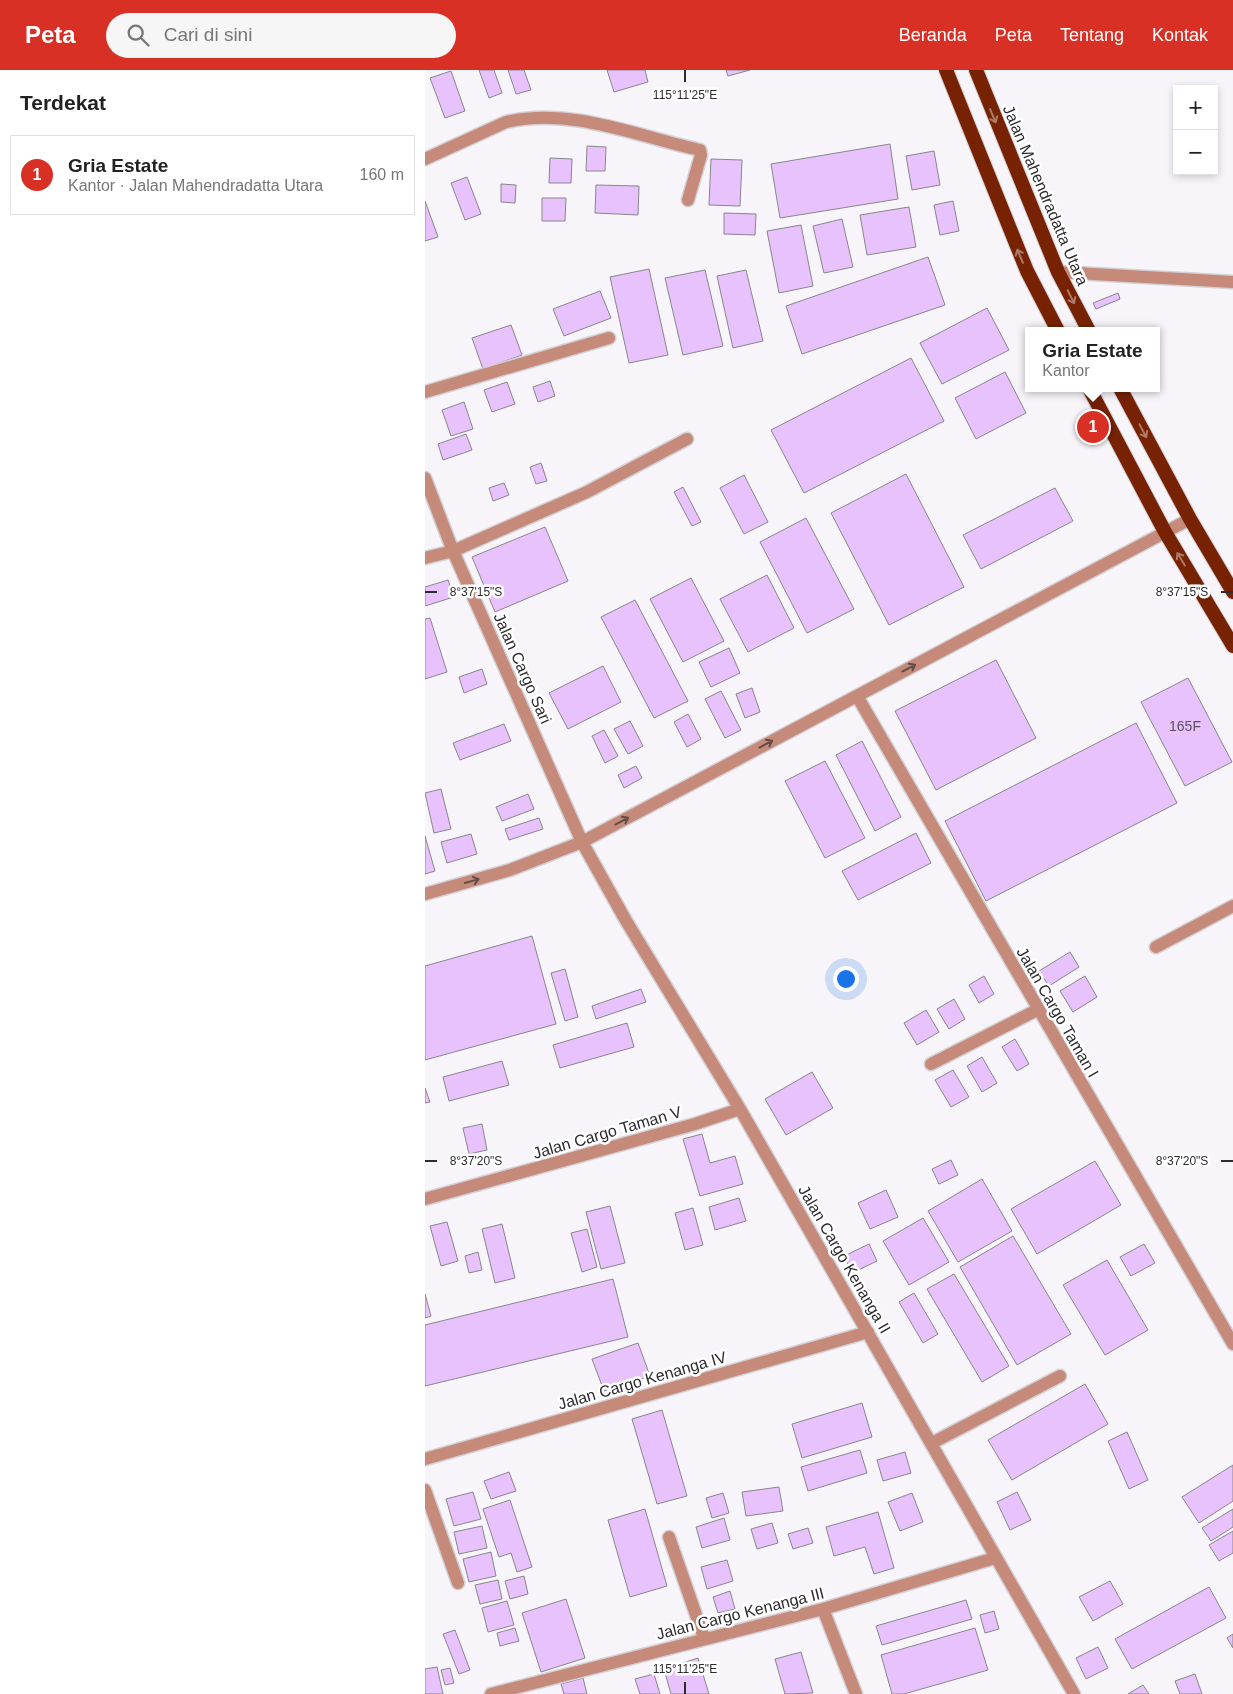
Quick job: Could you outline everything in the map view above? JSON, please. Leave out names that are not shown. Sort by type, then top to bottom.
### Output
[{"type":"highway","points":[[946,70],[1027,271],[1056,327]]},
{"type":"highway","name":"Jalan Mahendradatta Utara","points":[[976,70],[1058,272],[1087,327]]},
{"type":"highway","points":[[1091,392],[1165,532],[1233,646]]},
{"type":"highway","points":[[1123,392],[1190,520],[1233,592]]},
{"type":"street","points":[[425,159],[507,122],[520,119],[564,117],[700,150],[701,156],[688,200]]},
{"type":"street","points":[[1058,272],[1233,282]]},
{"type":"street","points":[[425,392],[609,338]]},
{"type":"street","points":[[425,558],[453,551],[587,492],[687,439]]},
{"type":"street","name":"Jalan Cargo Sari","points":[[425,478],[453,551],[582,842]]},
{"type":"street","points":[[425,894],[510,870],[582,842],[1190,520]]},
{"type":"street","name":"Jalan Cargo Taman I","points":[[857,696],[1037,1010],[1233,1344]]},
{"type":"street","name":"Jalan Cargo Kenanga II","points":[[582,842],[625,919],[739,1109],[868,1332],[1074,1694]]},
{"type":"street","points":[[1156,947],[1233,906]]},
{"type":"street","points":[[931,1064],[1037,1010]]},
{"type":"street","name":"Jalan Cargo Taman V","points":[[425,1200],[695,1124],[739,1109]]},
{"type":"street","name":"Jalan Cargo Kenanga IV","points":[[425,1459],[868,1332]]},
{"type":"street","points":[[932,1443],[1060,1376]]},
{"type":"street","points":[[425,1490],[458,1583]]},
{"type":"street","points":[[669,1537],[704,1638]]},
{"type":"street","name":"Jalan Cargo Kenanga III","points":[[491,1694],[823,1608],[995,1558]]},
{"type":"street","points":[[823,1608],[856,1694]]},
{"type":"building","points":[[479,70],[494,70],[502,93],[489,98]]},
{"type":"building","points":[[508,70],[524,70],[531,90],[516,94]]},
{"type":"building","points":[[607,70],[645,70],[648,82],[614,92]]},
{"type":"building","points":[[726,70],[750,70],[728,76]]},
{"type":"building","points":[[451,71],[465,111],[445,118],[430,78]]},
{"type":"building","points":[[890,144],[898,199],[780,218],[771,164]]},
{"type":"building","points":[[587,146],[606,147],[605,171],[586,171]]},
{"type":"building","points":[[934,151],[940,185],[912,190],[906,156]]},
{"type":"building","points":[[550,158],[572,159],[571,183],[549,183]]},
{"type":"building","points":[[711,159],[742,160],[740,206],[709,205]]},
{"type":"building","points":[[467,177],[481,214],[465,220],[451,183]]},
{"type":"building","points":[[501,184],[516,185],[515,203],[501,202]]},
{"type":"building","points":[[596,185],[639,186],[638,215],[595,213]]},
{"type":"building","points":[[542,198],[566,198],[565,221],[542,221]]},
{"type":"building","points":[[425,201],[438,237],[425,241]]},
{"type":"building","points":[[953,201],[959,231],[940,235],[934,205]]},
{"type":"building","points":[[909,207],[916,247],[867,255],[860,215]]},
{"type":"building","points":[[724,213],[756,214],[755,235],[724,234]]},
{"type":"building","points":[[842,219],[853,267],[824,273],[813,226]]},
{"type":"building","points":[[801,225],[813,286],[779,293],[767,231]]},
{"type":"building","points":[[928,257],[945,305],[802,354],[786,306]]},
{"type":"building","points":[[649,269],[668,355],[629,363],[610,277]]},
{"type":"building","points":[[705,270],[723,346],[683,355],[665,278]]},
{"type":"building","points":[[746,270],[763,341],[733,348],[717,276]]},
{"type":"building","points":[[600,291],[611,318],[564,336],[553,309]]},
{"type":"building","points":[[1118,293],[1120,299],[1096,309],[1093,303]]},
{"type":"building","points":[[987,308],[1009,350],[942,384],[920,343]]},
{"type":"building","points":[[511,325],[522,355],[483,369],[472,338]]},
{"type":"building","points":[[911,358],[944,421],[804,493],[771,430]]},
{"type":"building","points":[[1005,372],[1026,413],[976,439],[955,398]]},
{"type":"building","points":[[550,381],[555,396],[538,402],[533,387]]},
{"type":"building","points":[[507,382],[515,404],[492,412],[484,390]]},
{"type":"building","points":[[464,402],[473,429],[451,436],[442,410]]},
{"type":"building","points":[[466,434],[472,450],[443,460],[438,444]]},
{"type":"building","points":[[541,463],[547,481],[536,484],[530,467]]},
{"type":"building","points":[[906,474],[964,587],[889,625],[831,513]]},
{"type":"building","points":[[744,475],[768,522],[744,534],[720,488]]},
{"type":"building","points":[[504,483],[509,495],[493,501],[489,488]]},
{"type":"building","points":[[683,487],[701,522],[692,526],[674,492]]},
{"type":"building","points":[[1055,488],[1073,521],[981,569],[963,535]]},
{"type":"building","points":[[806,518],[854,609],[807,633],[760,542]]},
{"type":"building","points":[[545,527],[568,581],[495,612],[472,557]]},
{"type":"building","points":[[767,575],[794,628],[748,652],[720,599]]},
{"type":"building","points":[[691,578],[724,641],[683,662],[650,599]]},
{"type":"building","points":[[448,580],[454,597],[425,606],[425,587]]},
{"type":"building","points":[[635,600],[688,701],[654,718],[601,617]]},
{"type":"building","points":[[430,618],[447,672],[425,679],[425,619]]},
{"type":"building","points":[[729,648],[740,673],[711,687],[699,662]]},
{"type":"building","points":[[996,660],[1036,738],[936,790],[895,711]]},
{"type":"building","points":[[603,666],[621,702],[568,729],[549,693]]},
{"type":"building","points":[[482,669],[487,684],[464,693],[459,677]]},
{"type":"building","points":[[1188,678],[1232,762],[1185,786],[1141,702]]},
{"type":"building","points":[[752,688],[760,712],[745,718],[736,694]]},
{"type":"building","points":[[721,691],[741,730],[725,738],[705,699]]},
{"type":"building","points":[[688,714],[701,739],[687,747],[674,722]]},
{"type":"building","points":[[630,721],[643,746],[628,754],[614,729]]},
{"type":"building","points":[[1136,723],[1177,803],[986,901],[945,821]]},
{"type":"building","points":[[504,724],[511,741],[460,760],[453,743]]},
{"type":"building","points":[[604,730],[618,756],[605,763],[592,736]]},
{"type":"building","points":[[862,741],[901,817],[875,831],[836,755]]},
{"type":"building","points":[[825,761],[865,838],[825,858],[785,781]]},
{"type":"building","points":[[636,766],[642,778],[624,788],[618,775]]},
{"type":"building","points":[[441,789],[451,829],[434,833],[425,793]]},
{"type":"building","points":[[528,794],[534,809],[502,821],[496,807]]},
{"type":"building","points":[[539,818],[543,829],[509,840],[505,829]]},
{"type":"building","points":[[916,833],[931,863],[858,900],[842,871]]},
{"type":"building","points":[[471,834],[477,854],[447,863],[441,842]]},
{"type":"building","points":[[425,836],[435,871],[425,874]]},
{"type":"building","points":[[532,936],[556,1024],[425,1060],[425,966]]},
{"type":"building","points":[[1070,952],[1079,967],[1049,986],[1039,971]]},
{"type":"building","points":[[565,969],[578,1017],[565,1021],[551,973]]},
{"type":"building","points":[[984,976],[994,994],[979,1003],[969,985]]},
{"type":"building","points":[[1085,976],[1097,997],[1073,1012],[1060,991]]},
{"type":"building","points":[[641,989],[646,1002],[596,1019],[592,1006]]},
{"type":"building","points":[[954,999],[965,1019],[949,1029],[937,1009]]},
{"type":"building","points":[[926,1010],[939,1032],[917,1045],[904,1023]]},
{"type":"building","points":[[627,1023],[634,1047],[560,1068],[553,1045]]},
{"type":"building","points":[[1015,1039],[1029,1064],[1017,1071],[1002,1047]]},
{"type":"building","points":[[982,1057],[997,1083],[982,1092],[967,1066]]},
{"type":"building","points":[[502,1061],[509,1085],[449,1101],[443,1077]]},
{"type":"building","points":[[953,1070],[969,1097],[951,1107],[935,1080]]},
{"type":"building","points":[[812,1072],[833,1108],[786,1135],[765,1099]]},
{"type":"building","points":[[425,1088],[430,1102],[425,1103]]},
{"type":"building","points":[[482,1124],[487,1150],[469,1154],[463,1128]]},
{"type":"building","points":[[702,1134],[710,1163],[735,1156],[743,1184],[700,1196],[683,1139]]},
{"type":"building","points":[[951,1160],[958,1175],[939,1184],[932,1169]]},
{"type":"building","points":[[1095,1161],[1121,1205],[1037,1254],[1011,1209]]},
{"type":"building","points":[[982,1179],[1012,1231],[958,1262],[928,1211]]},
{"type":"building","points":[[886,1190],[898,1217],[870,1229],[858,1203]]},
{"type":"building","points":[[739,1198],[746,1221],[715,1230],[709,1207]]},
{"type":"building","points":[[610,1206],[625,1263],[601,1269],[586,1212]]},
{"type":"building","points":[[693,1208],[703,1245],[685,1250],[675,1213]]},
{"type":"building","points":[[923,1218],[949,1262],[909,1285],[883,1241]]},
{"type":"building","points":[[447,1222],[458,1261],[441,1266],[430,1226]]},
{"type":"building","points":[[502,1224],[515,1278],[495,1283],[482,1229]]},
{"type":"building","points":[[587,1229],[597,1267],[582,1272],[571,1233]]},
{"type":"building","points":[[1013,1236],[1071,1334],[1017,1365],[960,1267]]},
{"type":"building","points":[[869,1244],[877,1261],[852,1273],[844,1256]]},
{"type":"building","points":[[1144,1244],[1155,1263],[1131,1276],[1120,1257]]},
{"type":"building","points":[[478,1252],[482,1270],[469,1273],[465,1256]]},
{"type":"building","points":[[1107,1260],[1148,1330],[1105,1355],[1063,1285]]},
{"type":"building","points":[[954,1274],[1009,1366],[982,1382],[927,1289]]},
{"type":"building","points":[[613,1279],[628,1337],[425,1386],[425,1325]]},
{"type":"building","points":[[914,1293],[938,1334],[923,1343],[899,1302]]},
{"type":"building","points":[[425,1294],[431,1316],[425,1318]]},
{"type":"building","points":[[638,1343],[650,1376],[604,1391],[592,1359]]},
{"type":"building","points":[[1085,1384],[1108,1424],[1012,1480],[988,1440]]},
{"type":"building","points":[[862,1403],[872,1437],[802,1458],[792,1424]]},
{"type":"building","points":[[662,1410],[687,1496],[657,1504],[632,1419]]},
{"type":"building","points":[[1127,1432],[1148,1480],[1129,1489],[1108,1441]]},
{"type":"building","points":[[860,1450],[867,1473],[808,1491],[801,1467]]},
{"type":"building","points":[[905,1452],[911,1473],[883,1481],[877,1460]]},
{"type":"building","points":[[1233,1465],[1233,1501],[1199,1523],[1182,1497]]},
{"type":"building","points":[[509,1472],[516,1491],[491,1499],[484,1481]]},
{"type":"building","points":[[779,1487],[783,1511],[746,1516],[742,1492]]},
{"type":"building","points":[[473,1492],[481,1519],[454,1526],[446,1499]]},
{"type":"building","points":[[1017,1492],[1031,1520],[1010,1530],[997,1502]]},
{"type":"building","points":[[723,1493],[729,1513],[712,1518],[706,1498]]},
{"type":"building","points":[[912,1493],[923,1522],[900,1531],[888,1502]]},
{"type":"building","points":[[510,1500],[532,1567],[517,1572],[511,1553],[499,1557],[483,1509]]},
{"type":"building","points":[[645,1509],[667,1586],[630,1597],[608,1520]]},
{"type":"building","points":[[1233,1509],[1233,1527],[1211,1541],[1202,1528]]},
{"type":"building","points":[[878,1512],[894,1568],[874,1574],[865,1547],[834,1556],[826,1527]]},
{"type":"building","points":[[724,1518],[730,1540],[702,1548],[696,1527]]},
{"type":"building","points":[[772,1523],[778,1543],[757,1549],[751,1529]]},
{"type":"building","points":[[482,1526],[487,1548],[459,1554],[454,1532]]},
{"type":"building","points":[[808,1528],[813,1543],[793,1549],[788,1534]]},
{"type":"building","points":[[1233,1531],[1233,1553],[1219,1561],[1209,1545]]},
{"type":"building","points":[[491,1552],[496,1576],[469,1582],[463,1559]]},
{"type":"building","points":[[727,1560],[733,1581],[707,1589],[701,1567]]},
{"type":"building","points":[[524,1576],[528,1594],[510,1599],[505,1581]]},
{"type":"building","points":[[498,1580],[502,1599],[480,1604],[475,1585]]},
{"type":"building","points":[[1110,1581],[1123,1604],[1093,1621],[1079,1597]]},
{"type":"building","points":[[1209,1587],[1226,1618],[1132,1669],[1115,1639]]},
{"type":"building","points":[[730,1591],[735,1609],[718,1613],[713,1597]]},
{"type":"building","points":[[566,1599],[585,1658],[541,1672],[522,1613]]},
{"type":"building","points":[[966,1600],[972,1619],[882,1645],[876,1626]]},
{"type":"building","points":[[507,1601],[514,1625],[488,1632],[482,1608]]},
{"type":"building","points":[[994,1611],[999,1629],[985,1633],[980,1615]]},
{"type":"building","points":[[515,1628],[519,1641],[500,1646],[497,1633]]},
{"type":"building","points":[[975,1628],[988,1670],[904,1694],[892,1694],[881,1655]]},
{"type":"building","points":[[455,1630],[470,1670],[459,1674],[443,1634]]},
{"type":"building","points":[[1233,1634],[1233,1648],[1227,1638]]},
{"type":"building","points":[[1098,1647],[1108,1668],[1086,1679],[1076,1658]]},
{"type":"building","points":[[801,1652],[813,1693],[785,1694],[775,1659]]},
{"type":"building","points":[[698,1658],[709,1694],[671,1694],[664,1669]]},
{"type":"building","points":[[437,1667],[443,1694],[425,1694],[425,1669]]},
{"type":"building","points":[[450,1668],[454,1683],[445,1685],[441,1670]]},
{"type":"building","points":[[654,1674],[660,1694],[640,1694],[635,1679]]},
{"type":"building","points":[[1195,1674],[1202,1694],[1180,1694],[1175,1681]]},
{"type":"building","points":[[583,1678],[587,1694],[564,1694],[561,1684]]},
{"type":"building","points":[[1143,1685],[1149,1694],[1128,1694]]},
{"type":"place","name":"Gria Estate","points":[[1093,427]]}]
